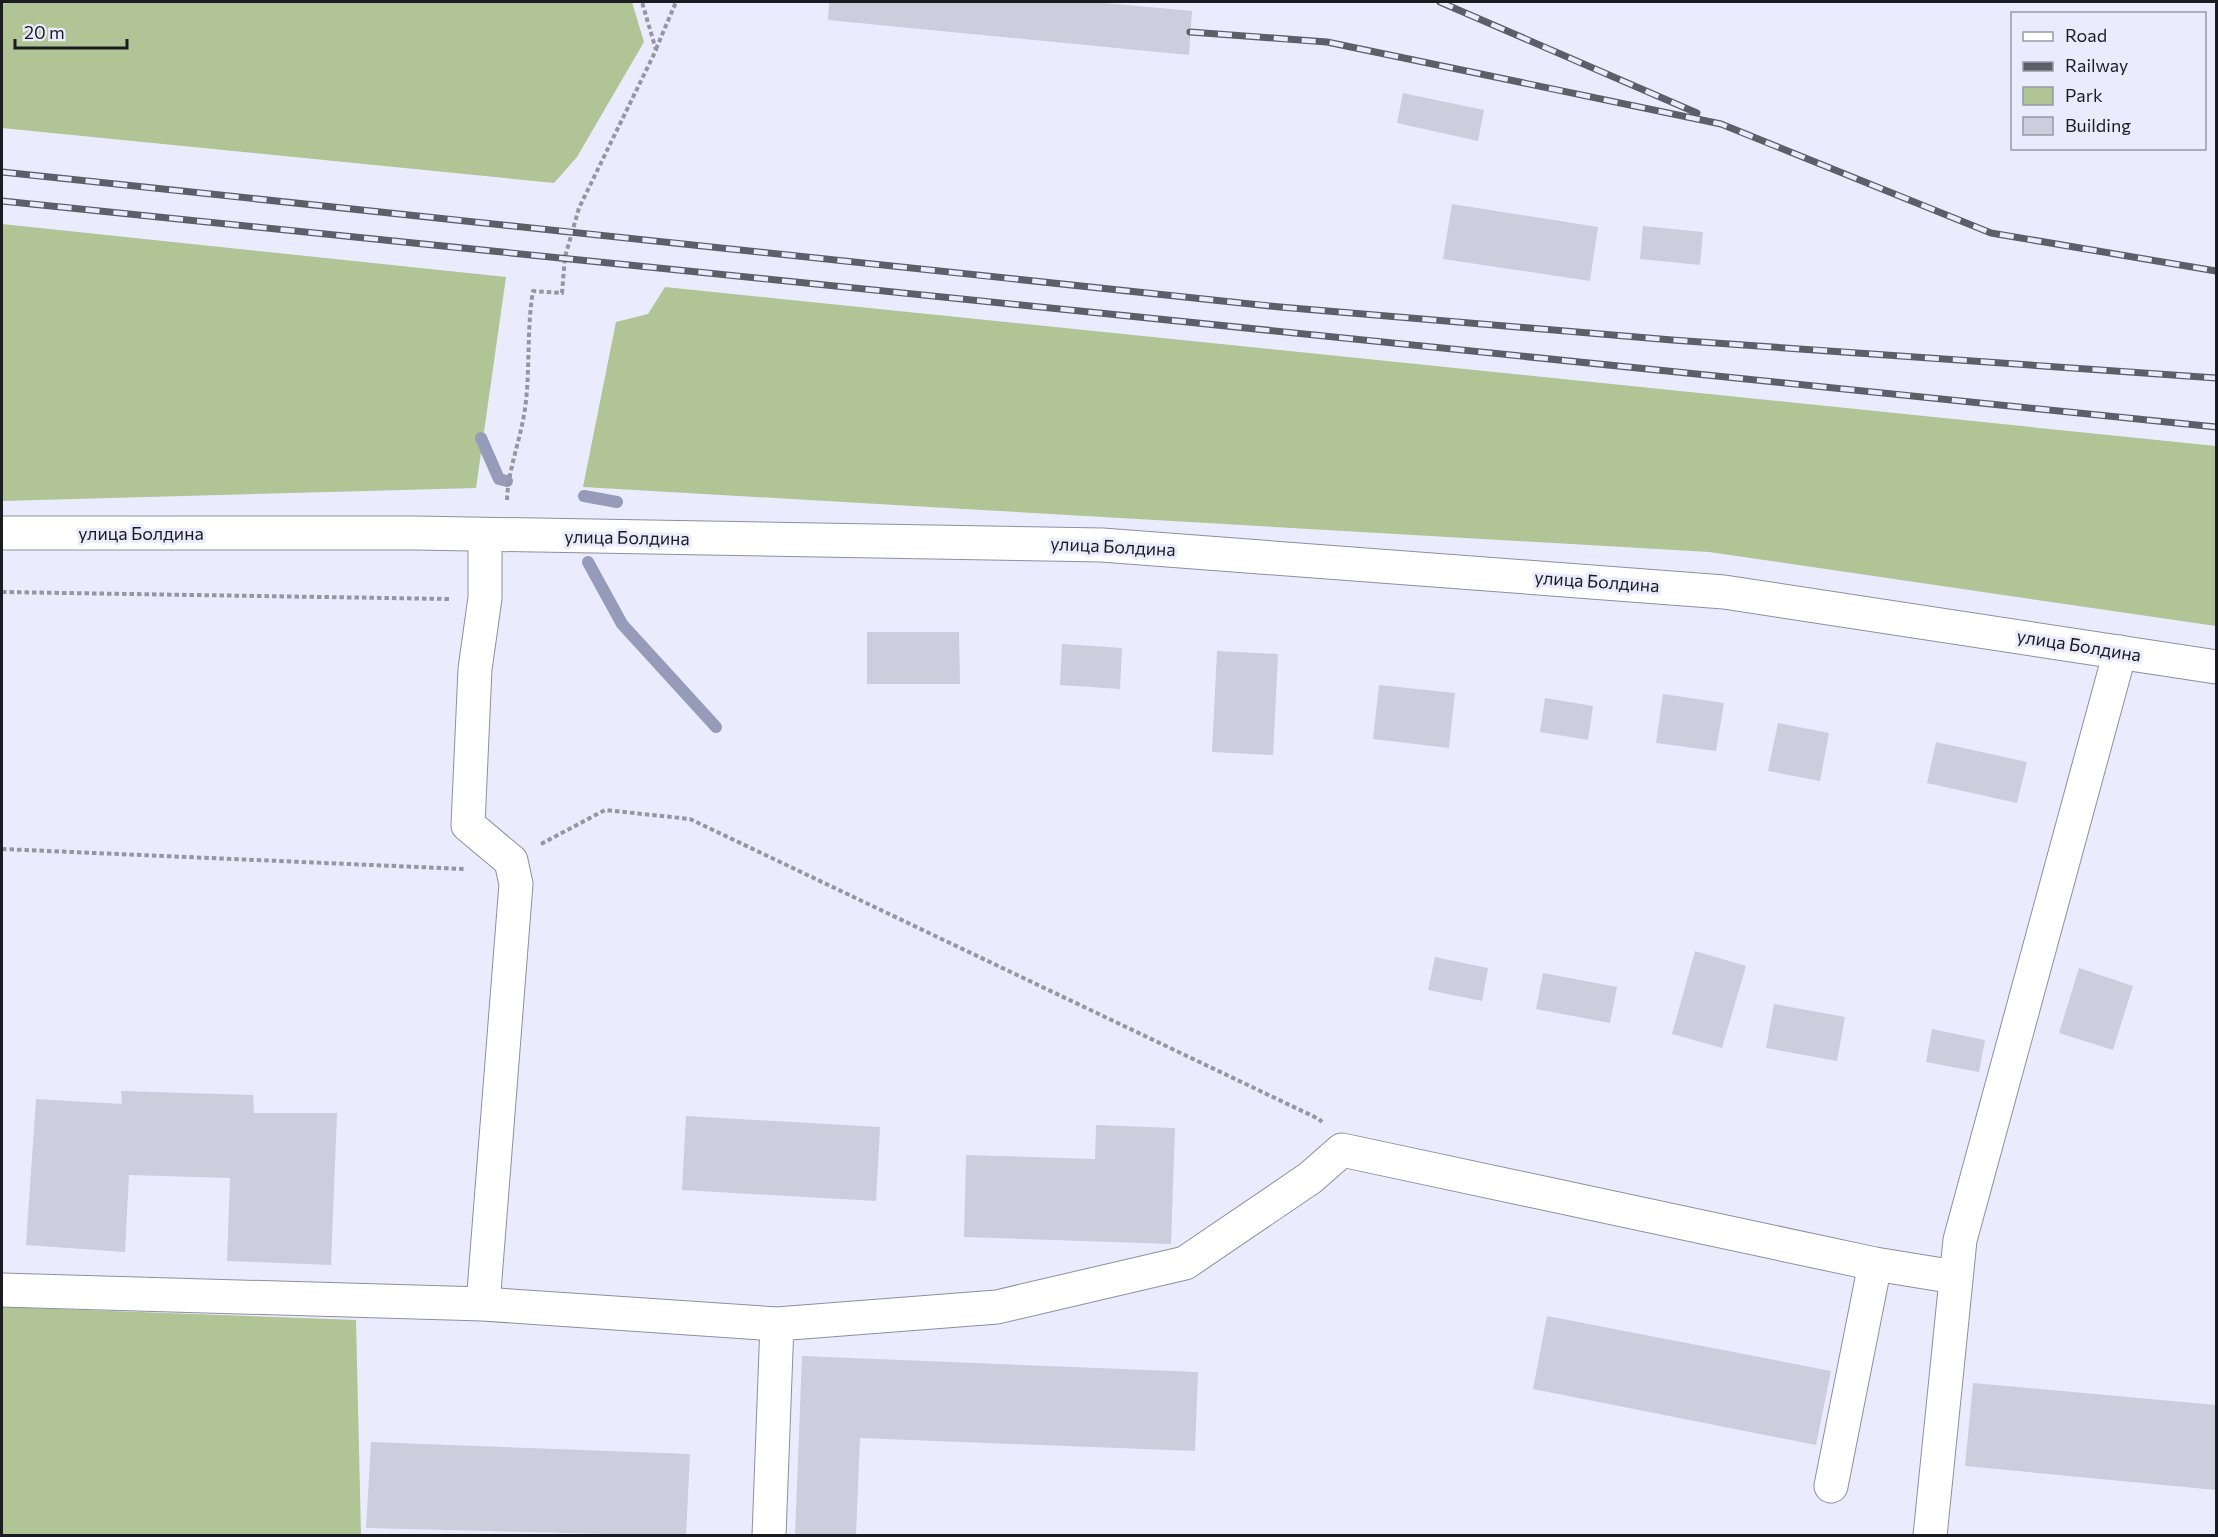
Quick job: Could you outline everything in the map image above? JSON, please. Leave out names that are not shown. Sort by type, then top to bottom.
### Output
[{"type":"main road","name":"улица Болдина","points":[[2,533],[495,536],[1102,545],[1724,592],[2217,667]]},
{"type":"main road","points":[[483,1304],[516,884],[511,861],[468,825],[475,669],[495,536]]},
{"type":"main road","points":[[1929,1536],[1960,1240],[2120,652]]},
{"type":"main road","points":[[2,1290],[483,1304],[777,1324],[997,1307],[1185,1263],[1310,1178],[1342,1150],[1875,1264],[1955,1277]]},
{"type":"main road","points":[[1831,1486],[1875,1264]]},
{"type":"main road","points":[[769,1536],[777,1324]]},
{"type":"path","points":[[642,2],[656,50]]},
{"type":"path","points":[[495,536],[524,414],[529,318],[533,291],[562,293],[565,257],[579,208],[656,50],[676,2]]},
{"type":"path","points":[[2,592],[485,598]]},
{"type":"path","points":[[2,849],[461,870],[511,861],[605,810],[690,819],[1319,1119],[1342,1150]]},
{"type":"green space","points":[[2,2],[632,2],[644,42],[577,157],[554,183],[2,128]]},
{"type":"green space","points":[[2,224],[506,277],[476,488],[2,501]]},
{"type":"green space","points":[[665,287],[2216,446],[2216,626],[1709,552],[583,487],[616,322],[648,314]]},
{"type":"green space","points":[[2,1307],[356,1320],[361,1535],[2,1535]]},
{"type":"building","points":[[829,2],[1094,2],[1192,11],[1189,55],[828,20]]},
{"type":"building","points":[[1403,93],[1484,110],[1478,141],[1397,123]]},
{"type":"building","points":[[1452,204],[1598,227],[1590,281],[1443,259]]},
{"type":"building","points":[[1643,226],[1703,232],[1700,265],[1640,259]]},
{"type":"building","points":[[867,632],[959,632],[960,684],[867,684]]},
{"type":"building","points":[[1062,644],[1122,648],[1120,689],[1060,685]]},
{"type":"building","points":[[1217,651],[1278,654],[1273,755],[1212,752]]},
{"type":"building","points":[[1379,685],[1455,693],[1449,748],[1373,739]]},
{"type":"building","points":[[1663,694],[1724,703],[1716,751],[1656,743]]},
{"type":"building","points":[[1545,698],[1593,706],[1588,740],[1540,732]]},
{"type":"building","points":[[1778,723],[1829,733],[1820,781],[1768,771]]},
{"type":"building","points":[[1936,742],[2027,762],[2017,803],[1927,783]]},
{"type":"building","points":[[1695,951],[1746,966],[1722,1048],[1672,1034]]},
{"type":"building","points":[[1435,957],[1488,968],[1482,1001],[1428,990]]},
{"type":"building","points":[[2079,968],[2133,986],[2113,1050],[2059,1033]]},
{"type":"building","points":[[1543,973],[1617,987],[1610,1023],[1536,1009]]},
{"type":"building","points":[[1774,1004],[1845,1017],[1837,1061],[1766,1048]]},
{"type":"building","points":[[1932,1029],[1985,1040],[1979,1072],[1926,1062]]},
{"type":"building","points":[[121,1091],[253,1095],[254,1113],[337,1113],[331,1265],[227,1261],[230,1178],[129,1175],[125,1252],[26,1245],[36,1099],[122,1104]]},
{"type":"building","points":[[686,1116],[880,1127],[876,1201],[682,1190]]},
{"type":"building","points":[[1096,1125],[1175,1128],[1171,1244],[964,1237],[966,1155],[1095,1159]]},
{"type":"building","points":[[1547,1316],[1831,1371],[1816,1445],[1533,1389]]},
{"type":"building","points":[[802,1356],[1198,1372],[1195,1451],[860,1438],[856,1536],[795,1536]]},
{"type":"building","points":[[1973,1383],[2216,1405],[2216,1490],[1965,1466]]},
{"type":"building","points":[[371,1442],[690,1454],[686,1536],[366,1528]]},
{"type":"waterway","points":[[481,438],[499,479],[507,481]]},
{"type":"waterway","points":[[584,496],[617,502]]},
{"type":"waterway","points":[[588,562],[622,624],[716,727]]},
{"type":"railway","points":[[1440,2],[1697,113]]},
{"type":"railway","points":[[1190,32],[1327,42],[1721,124],[1991,233],[2216,271]]},
{"type":"railway","points":[[2,172],[1280,307],[1672,340],[2216,378]]},
{"type":"railway","points":[[2,201],[2216,427]]}]
